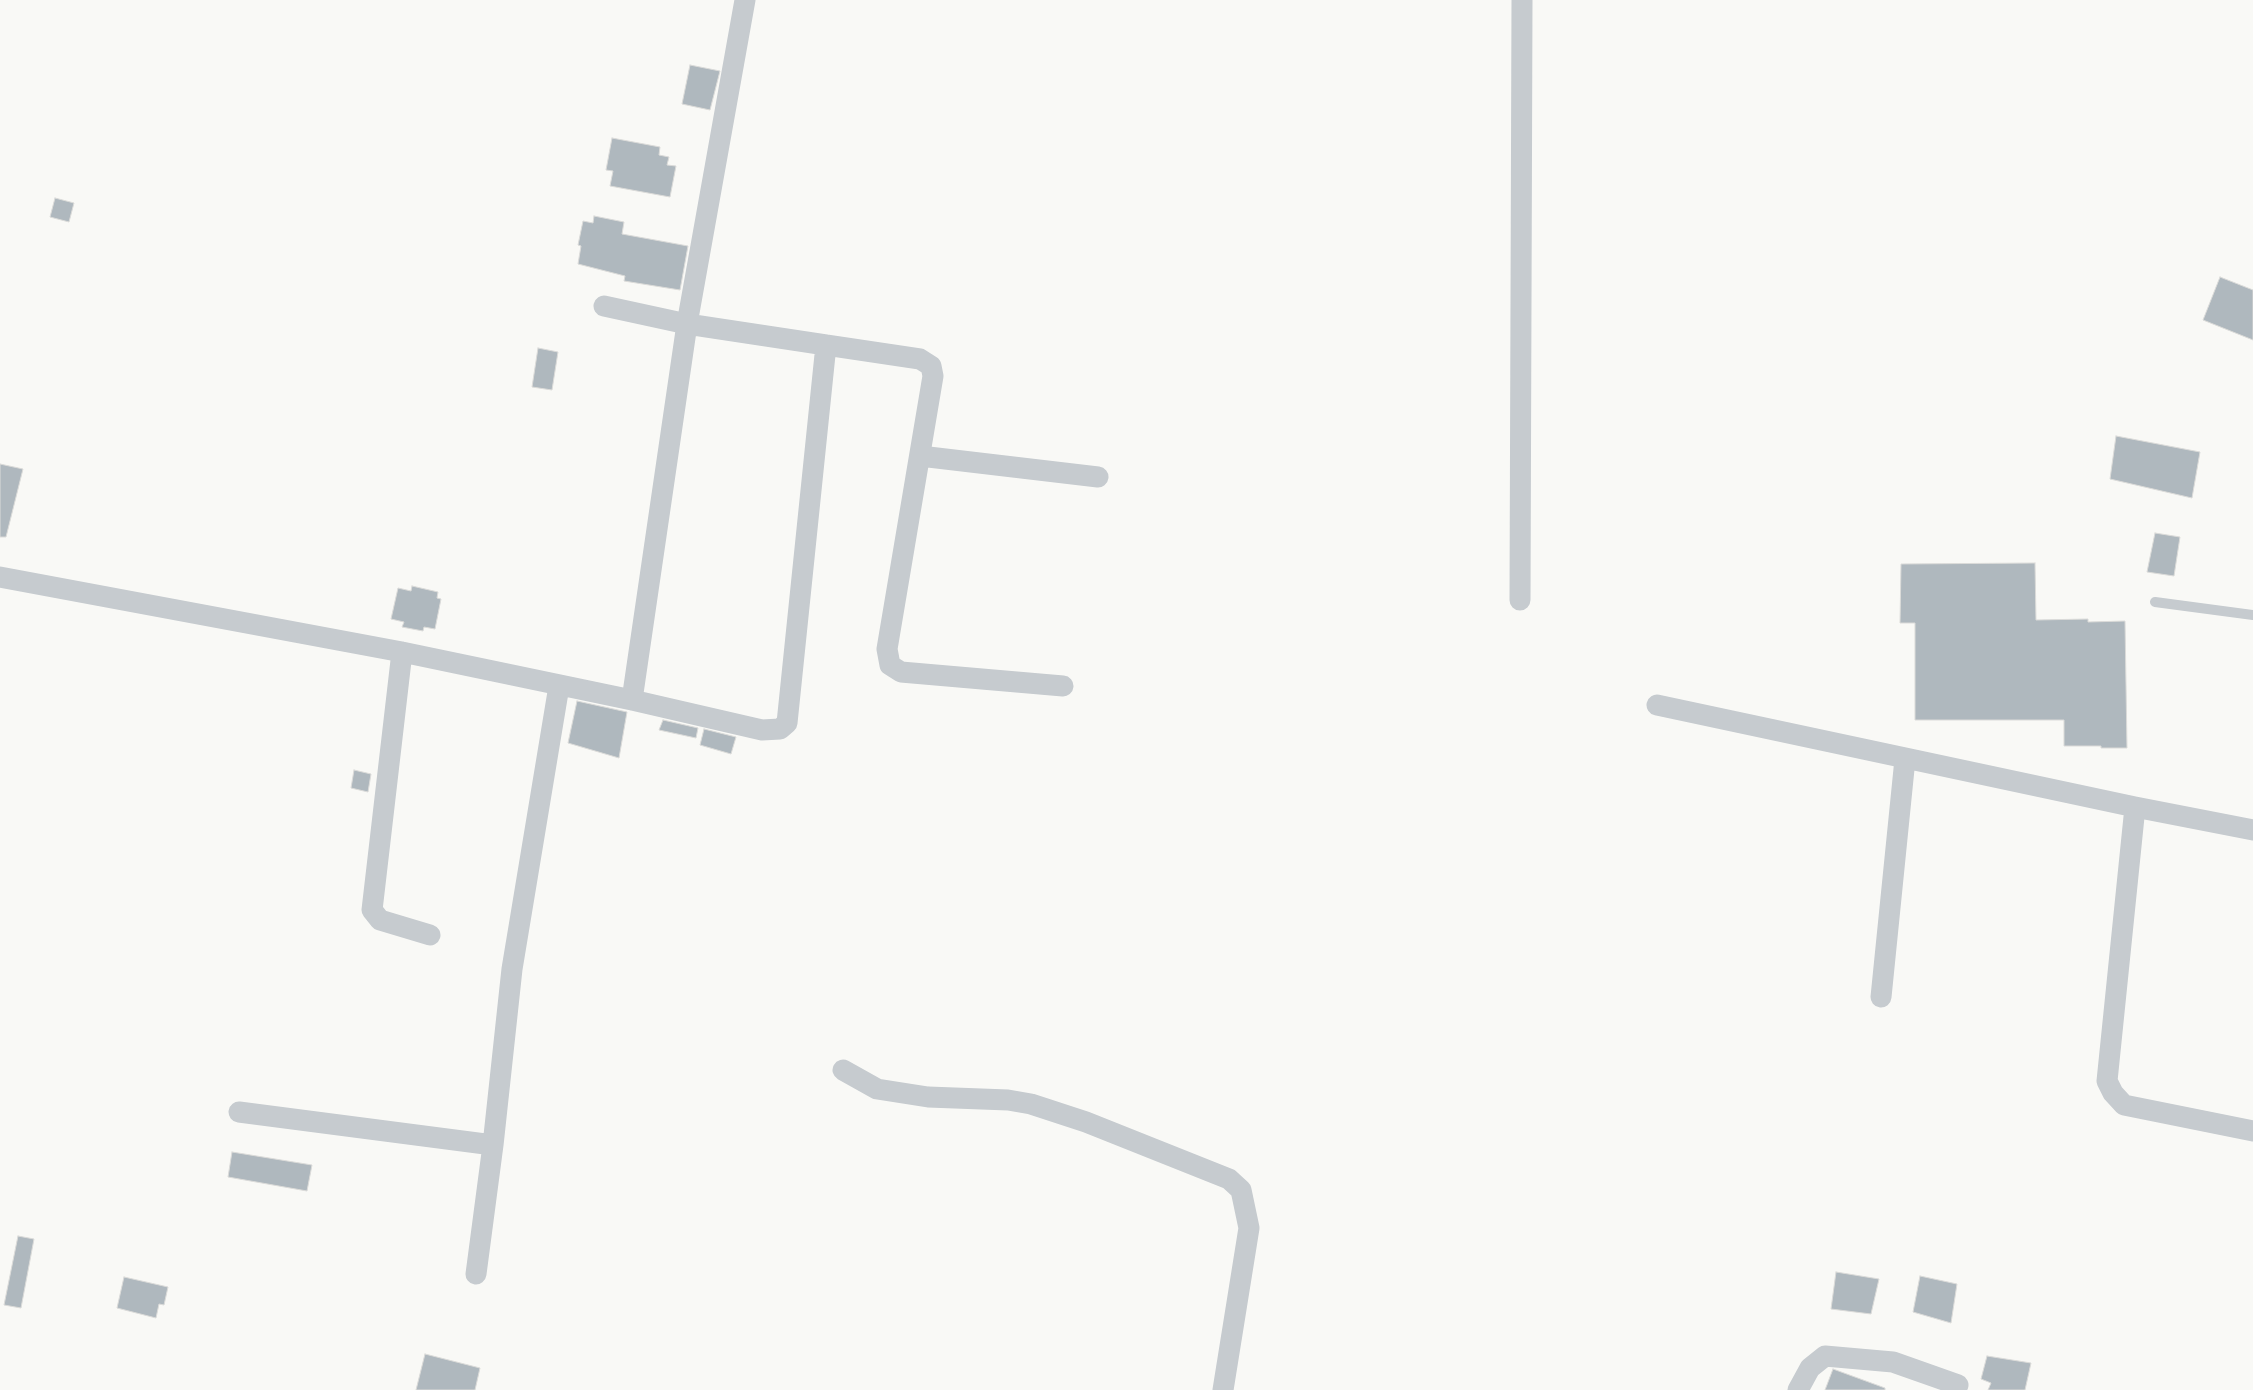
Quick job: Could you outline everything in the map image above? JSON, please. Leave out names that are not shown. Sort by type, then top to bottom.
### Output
[{"type":"street","points":[[632,700],[687,324],[745,0]]},
{"type":"street","points":[[1520,600],[1522,0]]},
{"type":"street","points":[[604,306],[687,324],[920,359],[930,366],[933,376],[887,649],[890,665],[901,672],[1063,686]]},
{"type":"street","points":[[0,577],[402,652],[632,700],[762,730],[780,729],[787,723],[826,345]]},
{"type":"street","points":[[920,456],[1098,477]]},
{"type":"street","points":[[402,652],[372,910],[380,920],[430,936]]},
{"type":"street","points":[[476,1274],[493,1145],[512,969],[559,686]]},
{"type":"street","points":[[1657,705],[1905,759],[2253,830]]},
{"type":"street","points":[[1881,997],[1905,759]]},
{"type":"street","points":[[2135,807],[2107,1081],[2113,1093],[2124,1105],[2253,1131]]},
{"type":"street","points":[[843,1070],[877,1089],[928,1097],[1008,1100],[1031,1104],[1086,1122],[1229,1179],[1240,1190],[1249,1228],[1224,1390]]},
{"type":"street","points":[[239,1112],[493,1145]]},
{"type":"street","points":[[1798,1390],[1810,1368],[1825,1356],[1893,1362],[1958,1385]]},
{"type":"lane","points":[[2155,602],[2253,615]]},
{"type":"building","points":[[690,65],[720,71],[710,110],[682,104]]},
{"type":"building","points":[[612,138],[660,147],[659,155],[669,157],[667,165],[676,166],[670,197],[610,186],[613,171],[606,170]]},
{"type":"building","points":[[55,198],[74,203],[69,222],[50,217]]},
{"type":"building","points":[[594,216],[624,222],[622,234],[688,246],[680,290],[624,281],[625,276],[578,264],[581,246],[578,245],[583,221],[593,223]]},
{"type":"building","points":[[2220,277],[2253,290],[2253,340],[2203,320]]},
{"type":"building","points":[[538,348],[558,352],[552,390],[532,387]]},
{"type":"building","points":[[2116,436],[2200,452],[2192,498],[2110,479]]},
{"type":"building","points":[[0,464],[23,469],[6,537],[0,537]]},
{"type":"building","points":[[2155,533],[2180,537],[2174,576],[2147,572]]},
{"type":"building","points":[[2035,563],[2036,620],[2088,619],[2088,622],[2125,621],[2127,748],[2064,746],[2064,720],[1915,720],[1915,623],[1900,623],[1901,564]]},
{"type":"building","points":[[412,586],[438,592],[437,598],[441,599],[435,629],[424,627],[423,631],[402,627],[404,622],[391,619],[398,588],[411,591]]},
{"type":"building","points":[[577,701],[627,712],[619,758],[568,743]]},
{"type":"building","points":[[663,720],[698,728],[696,738],[659,730]]},
{"type":"building","points":[[704,729],[736,737],[731,754],[700,745]]},
{"type":"building","points":[[354,770],[371,774],[368,792],[351,788]]},
{"type":"building","points":[[232,1152],[312,1165],[307,1191],[228,1177]]},
{"type":"building","points":[[18,1236],[34,1239],[21,1308],[4,1305]]},
{"type":"building","points":[[1836,1272],[1879,1279],[1871,1314],[1831,1309]]},
{"type":"building","points":[[1920,1276],[1957,1284],[1951,1323],[1913,1312]]},
{"type":"building","points":[[124,1277],[168,1287],[164,1305],[159,1304],[156,1318],[117,1308]]},
{"type":"building","points":[[425,1354],[480,1368],[475,1390],[416,1390]]},
{"type":"building","points":[[1987,1356],[2031,1363],[2025,1390],[1988,1390],[1991,1383],[1981,1379]]},
{"type":"building","points":[[1833,1369],[1885,1388],[1885,1390],[1825,1390]]}]
